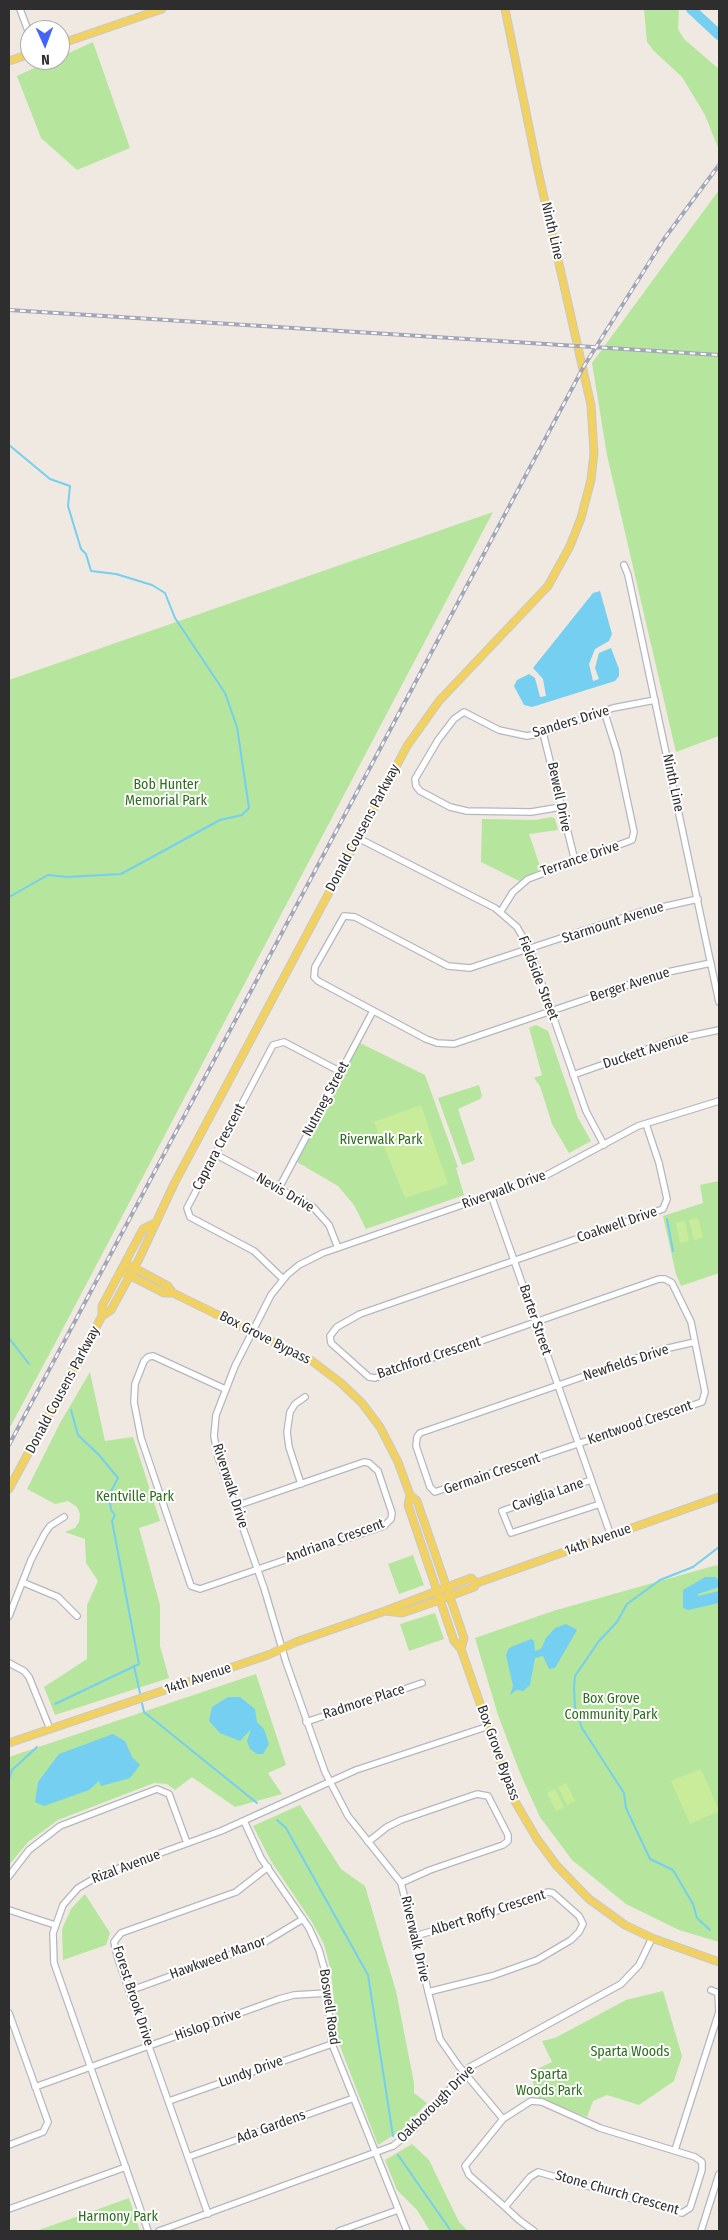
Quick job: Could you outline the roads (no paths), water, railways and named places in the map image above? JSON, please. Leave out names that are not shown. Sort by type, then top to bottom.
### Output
[{"type":"main road","points":[[70,41],[162,9]]},
{"type":"main road","name":"Ninth Line","points":[[505,9],[538,171],[588,384],[594,429],[594,453]]},
{"type":"main road","name":"Donald Cousens Parkway","points":[[9,1489],[102,1316],[111,1310],[134,1268],[152,1234],[153,1224],[407,746],[427,716],[531,605],[560,566],[581,518],[594,453]]},
{"type":"main road","name":"Donald Cousens Parkway","points":[[102,1316],[102,1306],[143,1229],[153,1224]]},
{"type":"main road","name":"Box Grove Bypass","points":[[125,1263],[168,1286],[174,1293],[312,1361],[352,1393],[380,1427],[398,1462],[410,1495],[417,1501],[464,1638],[461,1649]]},
{"type":"main road","name":"Box Grove Bypass","points":[[121,1271],[164,1293],[174,1293]]},
{"type":"main road","name":"Box Grove Bypass","points":[[410,1495],[408,1505],[454,1640],[461,1649],[513,1798],[537,1839],[557,1866],[594,1902],[625,1924],[652,1938],[719,1962]]},
{"type":"main road","name":"14th Avenue","points":[[385,1612],[402,1612],[450,1596],[474,1587],[477,1582],[719,1497]]},
{"type":"main road","name":"14th Avenue","points":[[9,1743],[385,1612],[436,1590],[471,1578],[477,1582]]},
{"type":"street","name":"Ninth Line","points":[[624,565],[628,575],[719,1002]]},
{"type":"street","name":"Sanders Drive","points":[[561,807],[531,812],[467,811],[450,806],[416,786],[415,779],[429,754],[459,714],[469,714],[511,734],[527,736],[543,733],[604,711],[655,700]]},
{"type":"street","name":"Terrance Drive","points":[[501,911],[513,892],[528,879],[628,842],[633,836],[615,744],[604,711]]},
{"type":"street","name":"Bewell Drive","points":[[543,733],[574,861]]},
{"type":"street","name":"Fieldside Street","points":[[358,838],[501,911],[520,931],[530,950],[588,1116],[604,1145]]},
{"type":"street","name":"Starmount Avenue","points":[[373,1011],[314,977],[315,967],[344,916],[355,917],[438,962],[457,968],[482,966],[640,912],[698,899]]},
{"type":"street","name":"Berger Avenue","points":[[373,1011],[426,1039],[437,1043],[454,1044],[663,973],[711,963]]},
{"type":"street","name":"Nutmeg Street","points":[[279,1188],[373,1011]]},
{"type":"street","name":"Duckett Avenue","points":[[573,1075],[676,1039],[719,1030]]},
{"type":"street","name":"Caprara Crescent","points":[[283,1279],[254,1251],[188,1215],[188,1204],[276,1043],[284,1042],[341,1072]]},
{"type":"street","name":"Riverwalk Drive","points":[[503,2119],[464,2073],[440,2039],[401,1883],[344,1809],[306,1722],[215,1440],[216,1415],[225,1389],[272,1295],[283,1279],[305,1261],[546,1176],[646,1124],[719,1101]]},
{"type":"street","name":"Coakwell Drive","points":[[514,1261],[663,1210],[667,1200],[659,1163],[646,1124]]},
{"type":"street","name":"Nevis Drive","points":[[215,1154],[306,1202],[329,1225],[338,1248]]},
{"type":"street","name":"Barter Street","points":[[491,1195],[611,1536]]},
{"type":"street","name":"Batchford Crescent","points":[[514,1261],[349,1318],[333,1331],[331,1343],[369,1377],[375,1378],[536,1322]]},
{"type":"street","name":"Kentwood Crescent","points":[[536,1322],[665,1279],[672,1283],[688,1313],[705,1392],[702,1402],[578,1444]]},
{"type":"street","name":"Newfields Drive","points":[[557,1386],[660,1350],[695,1342]]},
{"type":"street","points":[[225,1389],[160,1358],[148,1357],[135,1384],[136,1412],[141,1438],[191,1586],[200,1589],[257,1569]]},
{"type":"street","name":"Germain Crescent","points":[[557,1386],[420,1433],[415,1442],[424,1471],[430,1487],[435,1492],[439,1492],[578,1444]]},
{"type":"street","points":[[301,1484],[289,1447],[287,1432],[290,1412],[295,1404],[305,1398]]},
{"type":"street","name":"Andriana Crescent","points":[[236,1506],[364,1462],[369,1463],[378,1471],[392,1513],[391,1518],[384,1526],[257,1569]]},
{"type":"street","name":"Caviglia Lane","points":[[591,1480],[502,1511],[511,1533],[600,1504]]},
{"type":"street","points":[[9,1616],[22,1582],[45,1533],[50,1526],[64,1517]]},
{"type":"street","points":[[22,1582],[58,1597],[77,1616]]},
{"type":"street","points":[[9,1663],[24,1671],[29,1677],[50,1729]]},
{"type":"street","name":"Radmore Place","points":[[306,1722],[422,1683]]},
{"type":"street","name":"Rizal Avenue","points":[[148,2231],[54,1963],[52,1945],[54,1925],[69,1897],[87,1881],[244,1820],[330,1780],[489,1726]]},
{"type":"street","points":[[9,1876],[29,1850],[60,1826],[157,1790],[169,1794],[187,1843]]},
{"type":"street","points":[[368,1842],[387,1827],[401,1820],[477,1794],[488,1796],[508,1835],[508,1841],[503,1845],[430,1870],[401,1883]]},
{"type":"street","name":"Boswell Road","points":[[244,1820],[268,1867],[303,1919],[320,1950],[332,2044],[407,2231]]},
{"type":"street","name":"Forest Brook Drive","points":[[208,2214],[114,1945],[118,1936],[236,1892],[268,1867]]},
{"type":"street","name":"Albert Roffy Crescent","points":[[415,1936],[488,1915],[548,1892],[553,1893],[579,1916],[583,1924],[579,1932],[571,1940],[537,1960],[492,1976],[428,1992]]},
{"type":"street","points":[[9,1910],[54,1925]]},
{"type":"street","name":"Hawkweed Manor","points":[[129,1990],[272,1939],[303,1919]]},
{"type":"street","name":"Oakborough Drive","points":[[160,2231],[393,2146],[409,2134],[464,2073],[486,2057],[621,1984],[639,1965],[652,1938]]},
{"type":"street","points":[[675,2150],[719,2012],[718,1993],[712,1990]]},
{"type":"street","name":"Hislop Drive","points":[[35,2087],[279,1999],[294,1995],[327,1993]]},
{"type":"street","points":[[9,2013],[48,2122],[43,2132],[9,2145]]},
{"type":"street","name":"Lundy Drive","points":[[169,2101],[332,2044]]},
{"type":"street","name":"Ada Gardens","points":[[188,2157],[354,2098]]},
{"type":"street","name":"Stone Church Crescent","points":[[505,2207],[530,2177],[538,2172],[682,2213],[687,2212],[702,2170],[702,2162],[695,2157],[675,2150],[600,2128],[535,2100],[521,2106],[503,2119],[465,2166],[469,2176],[505,2207],[534,2231]]},
{"type":"street","points":[[9,2209],[126,2167]]},
{"type":"street","points":[[701,2231],[719,2174]]},
{"type":"street","points":[[339,2231],[398,2210]]},
{"type":"water","points":[[600,591],[612,634],[609,641],[595,649],[589,664],[593,681],[599,679],[595,668],[599,653],[611,648],[619,669],[619,676],[615,681],[532,707],[524,705],[514,686],[517,680],[529,674],[535,678],[540,697],[546,696],[543,679],[533,668],[593,593]]},
{"type":"water","points":[[705,1577],[715,1577],[719,1580],[719,1587],[698,1594],[698,1596],[719,1591],[719,1603],[688,1610],[683,1608],[683,1590]]},
{"type":"water","points":[[566,1624],[577,1630],[555,1668],[549,1669],[543,1656],[535,1658],[530,1685],[523,1691],[516,1690],[510,1695],[513,1686],[506,1655],[509,1648],[531,1639],[534,1641],[535,1651],[541,1649],[546,1638],[555,1628]]},
{"type":"water","points":[[228,1697],[240,1697],[255,1709],[257,1722],[264,1729],[269,1744],[263,1754],[257,1754],[250,1749],[247,1741],[251,1729],[240,1741],[220,1733],[209,1721],[212,1707]]},
{"type":"water","points":[[113,1734],[125,1741],[132,1757],[140,1765],[130,1778],[101,1786],[99,1781],[89,1790],[44,1806],[35,1802],[38,1782],[59,1754]]},
{"type":"waterway","points":[[691,9],[719,35]]},
{"type":"waterway","points":[[9,445],[50,479],[70,486],[68,506],[81,549],[86,554],[91,571],[116,574],[152,585],[165,593],[175,618],[225,693],[237,727],[249,808],[242,815],[220,820],[121,874],[67,877],[48,875],[9,897]]},
{"type":"waterway","points":[[667,1219],[673,1251]]},
{"type":"waterway","points":[[9,1338],[29,1364]]},
{"type":"waterway","points":[[55,1704],[139,1664],[112,1521],[115,1515],[111,1510],[109,1495],[118,1478],[99,1455],[78,1435],[71,1410]]},
{"type":"waterway","points":[[710,1930],[697,1918],[693,1904],[673,1870],[650,1859],[626,1808],[624,1793],[582,1728],[575,1708],[574,1689],[575,1676],[599,1641],[617,1622],[627,1604],[660,1580],[693,1567],[719,1547]]},
{"type":"waterway","points":[[134,1666],[140,1693]]},
{"type":"waterway","points":[[142,1703],[144,1712],[257,1803]]},
{"type":"waterway","points":[[9,1780],[12,1770],[37,1747]]},
{"type":"waterway","points":[[277,1820],[286,1828],[368,1975],[393,2136]]},
{"type":"waterway","points":[[398,2155],[451,2231]]},
{"type":"railway","points":[[9,1445],[584,366],[664,239],[719,165]]},
{"type":"railway","points":[[9,310],[719,355]]},
{"type":"park label","name":"Bob Hunter Memorial Park","points":[[166,794]]},
{"type":"park label","name":"Riverwalk Park","points":[[381,1140]]},
{"type":"park label","name":"Kentville Park","points":[[135,1497]]},
{"type":"park label","name":"Box Grove Community Park","points":[[611,1708]]},
{"type":"park label","name":"Sparta Woods","points":[[630,2052]]},
{"type":"park label","name":"Sparta Woods Park","points":[[549,2084]]},
{"type":"park label","name":"Harmony Park","points":[[118,2217]]}]
